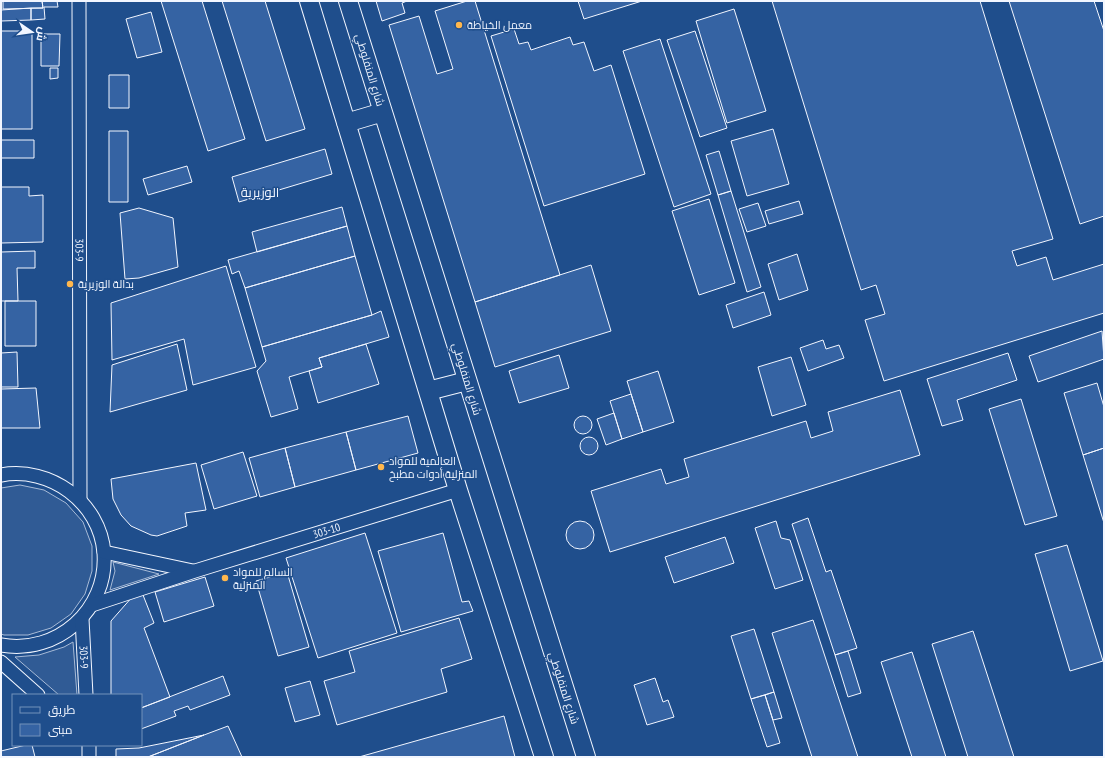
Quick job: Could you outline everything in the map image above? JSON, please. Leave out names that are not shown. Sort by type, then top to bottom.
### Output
[{"type":"street","name":"303-9","points":[[78,1],[80,499]]},
{"type":"street","points":[[309,1],[458,490],[544,757]]},
{"type":"street","name":"شارع المنفلوطي","points":[[348,1],[586,757]]},
{"type":"street","points":[[346,123],[383,112]]},
{"type":"street","points":[[428,391],[467,381]]},
{"type":"street","points":[[1,476],[13,473],[38,475],[60,484],[80,499],[97,524],[104,552],[102,579],[92,605],[82,619],[62,635],[39,645],[14,647],[1,645]]},
{"type":"street","name":"303-10","points":[[92,605],[194,571],[458,490]]},
{"type":"street","name":"303-10","points":[[104,552],[194,571]]},
{"type":"street","name":"303-9","points":[[82,619],[86,694]]},
{"type":"street","points":[[1,662],[37,694]]},
{"type":"street","points":[[89,746],[89,757]]},
{"type":"shaded area","points":[[20,485],[44,490],[66,503],[83,522],[92,546],[92,571],[85,594],[71,614],[51,628],[28,635],[4,635],[1,634],[1,488]]},
{"type":"shaded area","points":[[113,562],[159,574],[110,590],[115,571]]},
{"type":"shaded area","points":[[73,642],[77,694],[58,694],[15,657],[39,655],[64,647]]},
{"type":"building","points":[[3,1],[42,1],[43,8],[3,9]]},
{"type":"building","points":[[42,1],[57,1],[58,7],[44,7],[45,19],[31,20],[31,8],[43,8]]},
{"type":"building","points":[[161,1],[202,1],[245,139],[208,151]]},
{"type":"building","points":[[222,1],[265,1],[305,129],[266,141]]},
{"type":"building","points":[[376,1],[407,1],[402,3],[405,13],[382,21]]},
{"type":"building","points":[[467,1],[475,1],[560,275],[475,302],[389,25],[419,16],[437,74],[453,69],[435,11]]},
{"type":"building","points":[[578,1],[642,1],[584,19]]},
{"type":"building","points":[[772,1],[980,1],[1053,239],[1012,251],[1017,266],[1046,257],[1053,280],[1104,264],[1104,313],[884,381],[865,320],[885,314],[876,285],[861,290]]},
{"type":"building","points":[[1009,1],[1094,1],[1104,31],[1104,216],[1080,224]]},
{"type":"building","points":[[31,8],[31,20],[1,21],[1,10]]},
{"type":"building","points":[[734,9],[766,111],[727,123],[696,21]]},
{"type":"building","points":[[151,12],[162,52],[137,58],[126,19]]},
{"type":"building","points":[[514,29],[519,44],[528,42],[531,50],[570,37],[573,45],[584,42],[594,71],[611,65],[645,174],[544,206],[491,36]]},
{"type":"building","points":[[1,31],[32,31],[32,129],[1,129]]},
{"type":"building","points":[[695,31],[727,128],[700,137],[667,40]]},
{"type":"building","points":[[41,34],[60,34],[59,66],[41,66]]},
{"type":"building","points":[[660,39],[711,194],[674,207],[623,51]]},
{"type":"building","points":[[50,68],[58,68],[58,78],[50,79]]},
{"type":"building","points":[[109,75],[129,75],[129,108],[109,108]]},
{"type":"building","points":[[773,129],[789,184],[747,196],[731,141]]},
{"type":"building","points":[[109,131],[128,131],[128,202],[109,202]]},
{"type":"building","points":[[1,140],[34,140],[34,158],[1,158]]},
{"type":"building","points":[[325,149],[332,174],[239,202],[232,177]]},
{"type":"building","points":[[719,151],[731,191],[718,195],[706,155]]},
{"type":"building","points":[[187,166],[192,182],[148,195],[143,179]]},
{"type":"building","points":[[1,187],[29,187],[29,196],[43,195],[43,242],[1,243]]},
{"type":"building","points":[[731,191],[761,287],[747,292],[718,195]]},
{"type":"building","points":[[709,199],[735,283],[699,295],[672,211]]},
{"type":"building","points":[[799,201],[803,214],[769,224],[765,211]]},
{"type":"building","points":[[758,203],[766,226],[747,232],[739,209]]},
{"type":"building","points":[[342,207],[347,226],[257,252],[252,232]]},
{"type":"building","points":[[139,208],[173,218],[178,267],[139,278],[125,279],[120,213]]},
{"type":"building","points":[[347,226],[355,256],[245,288],[239,271],[232,274],[228,260]]},
{"type":"building","points":[[35,251],[35,268],[17,268],[18,301],[1,301],[1,252]]},
{"type":"building","points":[[797,254],[808,290],[779,300],[768,264]]},
{"type":"building","points":[[355,256],[372,315],[262,347],[245,288]]},
{"type":"building","points":[[591,265],[611,331],[495,367],[475,302]]},
{"type":"building","points":[[226,266],[256,367],[193,385],[184,339],[112,360],[111,303]]},
{"type":"building","points":[[764,292],[771,315],[733,328],[726,305]]},
{"type":"building","points":[[5,301],[36,301],[36,346],[5,346]]},
{"type":"building","points":[[381,311],[389,337],[319,358],[322,367],[289,377],[298,409],[271,417],[257,371],[266,361],[262,347],[372,315]]},
{"type":"building","points":[[1102,331],[1104,359],[1038,382],[1029,356]]},
{"type":"building","points":[[823,340],[826,349],[839,345],[844,358],[808,371],[800,348]]},
{"type":"building","points":[[177,344],[187,390],[110,412],[112,365]]},
{"type":"building","points":[[366,344],[379,384],[318,403],[309,371],[322,367],[319,358]]},
{"type":"building","points":[[17,352],[18,387],[1,387],[1,353]]},
{"type":"building","points":[[1008,353],[1017,380],[957,400],[963,420],[942,426],[927,379]]},
{"type":"building","points":[[559,355],[569,388],[519,403],[509,371]]},
{"type":"building","points":[[791,357],[806,405],[772,416],[758,367]]},
{"type":"building","points":[[658,371],[674,422],[643,432],[627,381]]},
{"type":"building","points":[[1097,383],[1104,407],[1104,448],[1083,455],[1064,393]]},
{"type":"building","points":[[36,388],[40,428],[1,428],[1,389]]},
{"type":"building","points":[[900,390],[920,455],[610,552],[591,491],[661,469],[666,484],[689,477],[684,459],[806,421],[811,438],[833,431],[828,412]]},
{"type":"building","points":[[631,394],[643,432],[622,439],[610,401]]},
{"type":"building","points":[[1021,399],[1057,516],[1025,525],[989,409]]},
{"type":"building","points":[[614,413],[622,439],[606,445],[597,419]]},
{"type":"building","points":[[408,416],[418,453],[356,470],[346,432]]},
{"type":"building","points":[[583,416],[589,419],[592,425],[589,431],[583,434],[577,431],[574,425],[577,419]]},
{"type":"building","points":[[346,432],[356,470],[295,487],[285,448]]},
{"type":"building","points":[[589,437],[595,440],[598,446],[595,452],[589,455],[583,452],[580,446],[583,440]]},
{"type":"building","points":[[285,448],[295,487],[260,497],[249,458]]},
{"type":"building","points":[[1104,448],[1104,523],[1083,455]]},
{"type":"building","points":[[243,452],[257,496],[214,509],[201,465]]},
{"type":"building","points":[[196,463],[206,510],[185,513],[187,526],[157,536],[151,535],[131,526],[121,515],[113,499],[111,479]]},
{"type":"building","points":[[808,518],[826,572],[831,570],[857,648],[835,655],[792,524]]},
{"type":"building","points":[[580,521],[590,525],[594,535],[590,545],[580,549],[570,545],[566,535],[570,525]]},
{"type":"building","points":[[776,521],[781,538],[790,540],[803,580],[775,589],[755,528]]},
{"type":"building","points":[[365,533],[397,633],[318,658],[286,558]]},
{"type":"building","points":[[443,533],[462,602],[469,601],[473,611],[401,632],[378,551]]},
{"type":"building","points":[[725,537],[734,563],[674,583],[665,557]]},
{"type":"building","points":[[1067,545],[1103,661],[1070,671],[1035,554]]},
{"type":"building","points":[[287,572],[309,647],[278,656],[256,581]]},
{"type":"building","points":[[205,577],[214,606],[164,622],[155,592]]},
{"type":"building","points":[[143,595],[154,623],[144,628],[170,697],[142,708],[142,694],[111,694],[111,621],[133,596]]},
{"type":"building","points":[[459,618],[472,659],[441,669],[447,692],[337,725],[324,681],[355,672],[349,651]]},
{"type":"building","points":[[813,620],[858,757],[812,757],[772,633]]},
{"type":"building","points":[[754,629],[774,692],[751,699],[731,636]]},
{"type":"building","points":[[973,631],[1014,757],[968,757],[932,644]]},
{"type":"building","points":[[848,651],[861,693],[848,697],[835,655]]},
{"type":"building","points":[[912,652],[946,757],[912,757],[881,662]]},
{"type":"building","points":[[223,676],[230,695],[190,710],[188,706],[174,711],[176,716],[142,729],[142,708]]},
{"type":"building","points":[[655,678],[663,702],[668,700],[674,717],[647,725],[634,685]]},
{"type":"building","points":[[310,681],[320,715],[295,722],[285,688]]},
{"type":"building","points":[[774,692],[782,718],[773,720],[765,695]]},
{"type":"building","points":[[765,695],[780,743],[767,747],[751,699]]},
{"type":"building","points":[[504,716],[515,757],[359,757]]},
{"type":"building","points":[[228,726],[242,757],[148,757],[204,735]]},
{"type":"building","points":[[204,735],[148,757],[116,757],[116,749],[139,748]]},
{"type":"building","points":[[22,746],[32,746],[35,757],[1,757],[1,751]]},
{"type":"place","name":"معمل الخياطة","points":[[459,25]]},
{"type":"place","name":"بدالة الوزيرية","points":[[70,284]]},
{"type":"place","name":"العالمية للمواد المنزلية أدوات مطبخ","points":[[381,467]]},
{"type":"place","name":"السالم للمواد المنزلية","points":[[225,578]]},
{"type":"district","name":"الوزيرية","points":[[260,192]]}]
